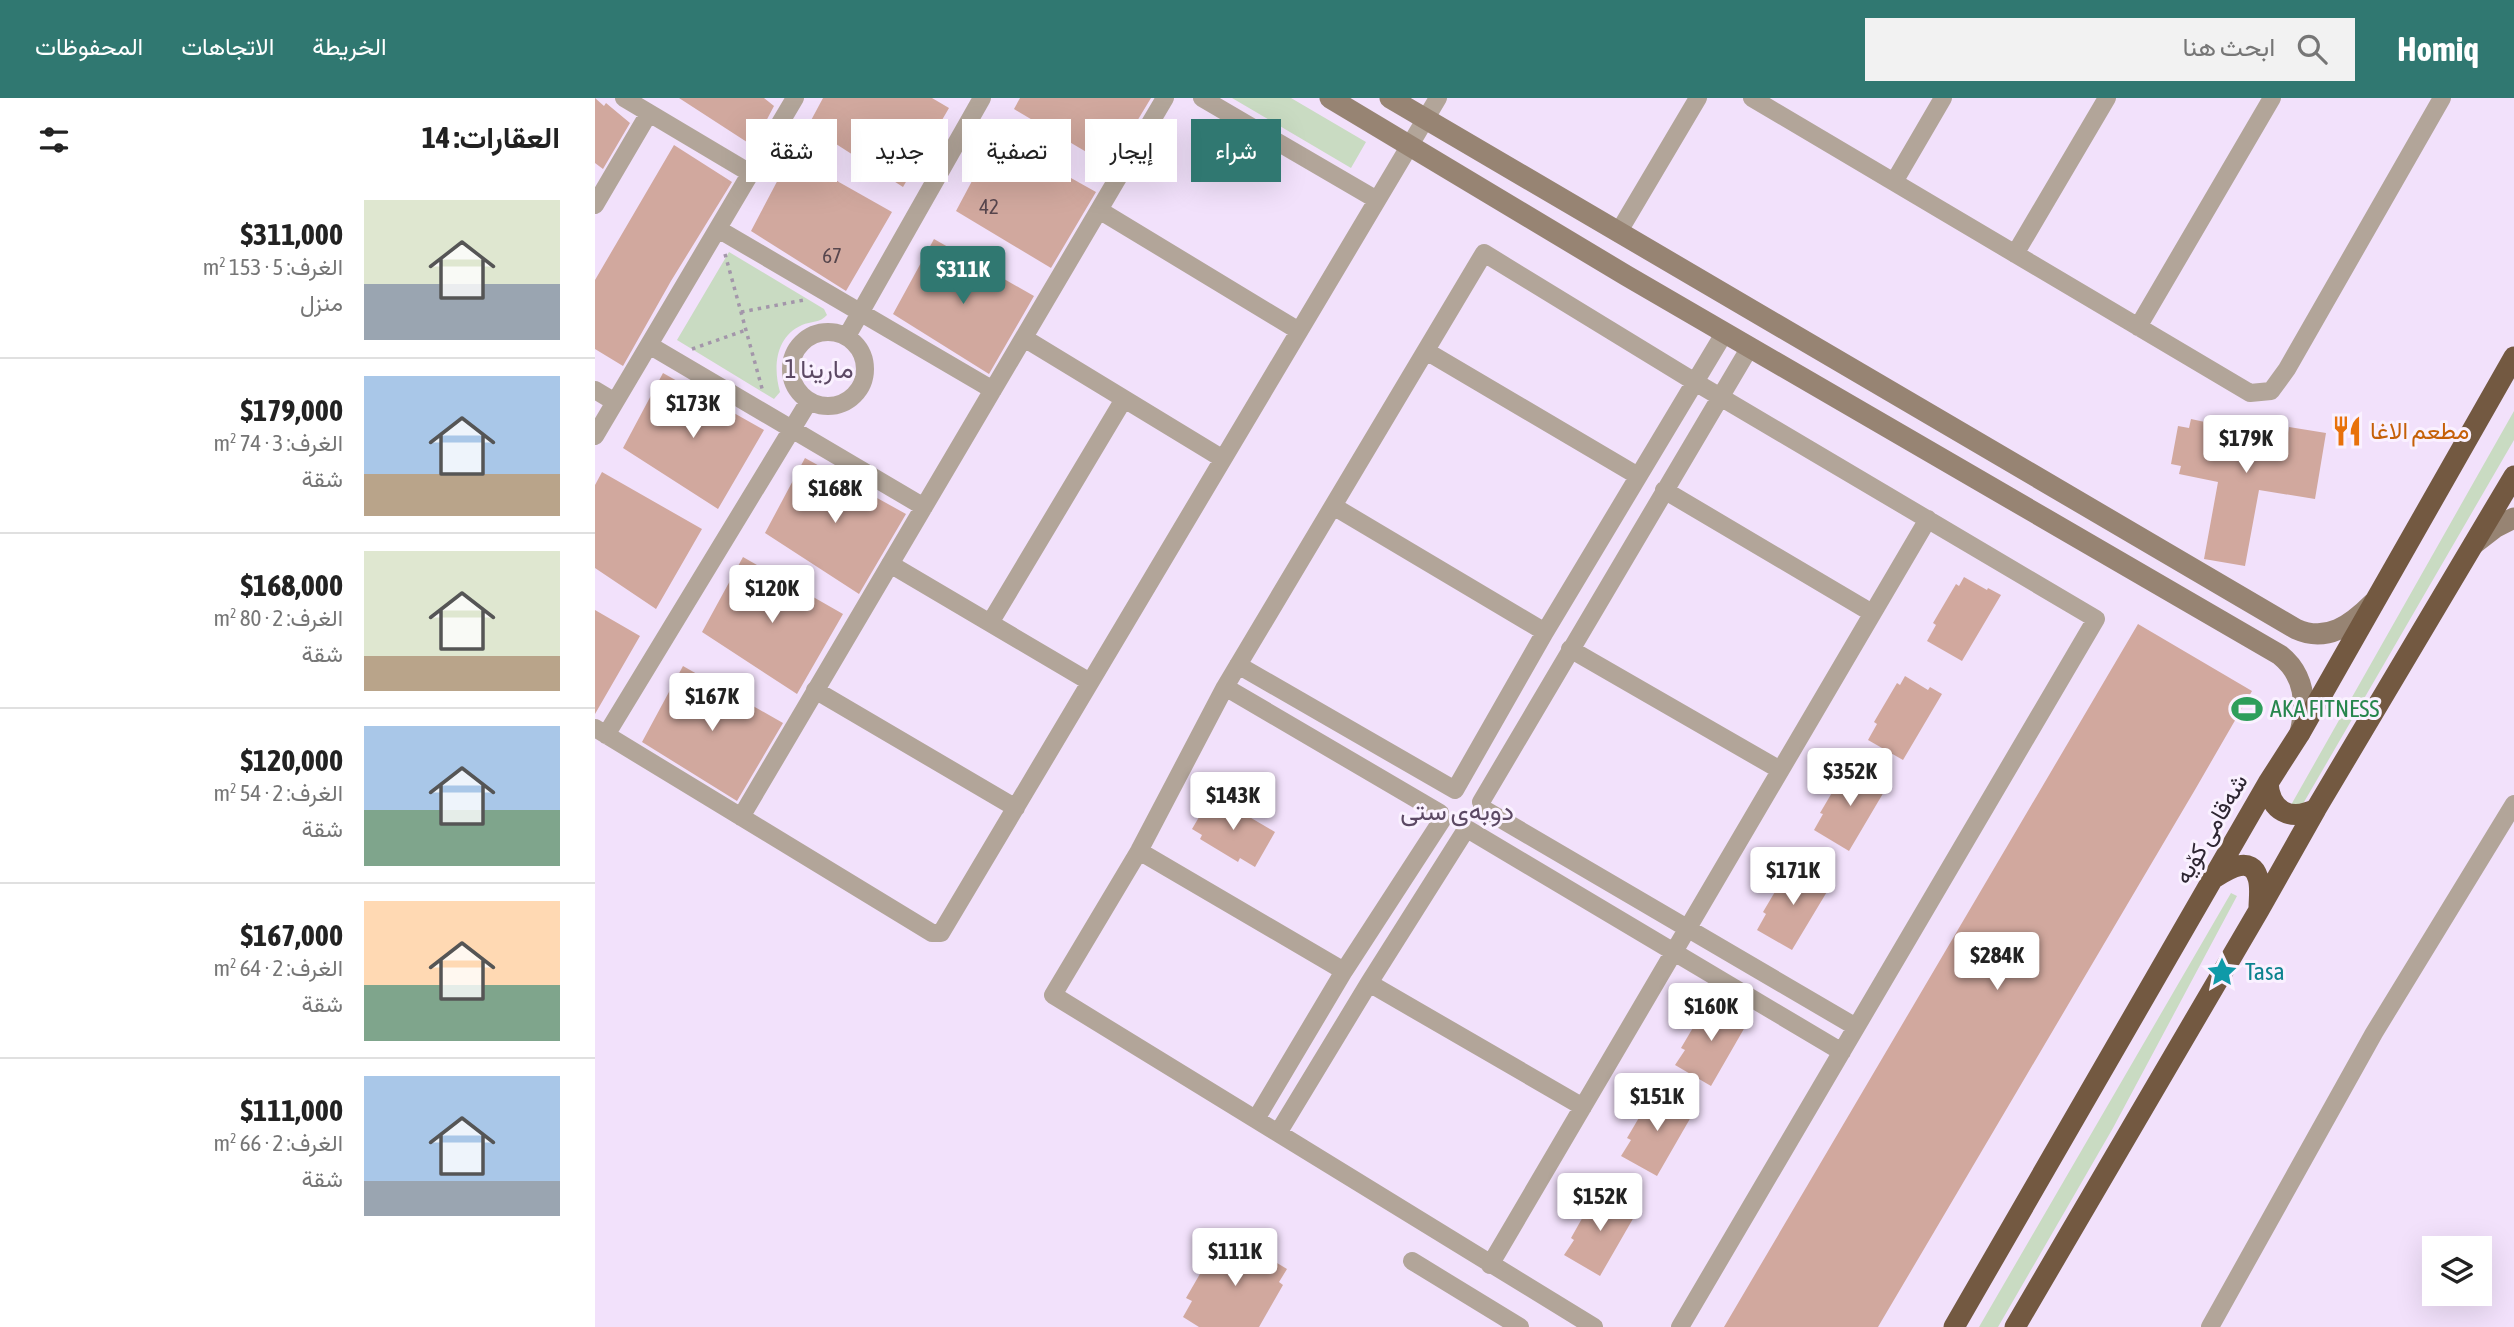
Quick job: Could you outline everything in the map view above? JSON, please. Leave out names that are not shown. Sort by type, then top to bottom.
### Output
[{"type":"highway","name":"شەقامی کۆیە","points":[[1954,1327],[2268,783],[2300,733],[2514,357]]},
{"type":"highway","points":[[2015,1327],[2316,809],[2514,476]]},
{"type":"highway","points":[[2268,783],[2274,804],[2283,812],[2294,816],[2316,809]]},
{"type":"highway","points":[[2212,880],[2234,866],[2244,865],[2253,870],[2258,879],[2259,910]]},
{"type":"street","points":[[624,98],[746,171]]},
{"type":"street","points":[[782,119],[795,98]]},
{"type":"street","points":[[847,336],[982,98]]},
{"type":"street","points":[[741,817],[1165,98]]},
{"type":"street","points":[[1202,98],[1377,200]]},
{"type":"street","points":[[1330,98],[1627,276],[2286,660],[2298,675],[2303,692],[2304,715],[2300,733]]},
{"type":"street","points":[[1390,98],[2303,632],[2320,635],[2332,633],[2345,626],[2377,599]]},
{"type":"street","points":[[809,401],[600,732],[935,934],[943,931],[1438,98]]},
{"type":"street","points":[[1618,233],[1698,98]]},
{"type":"street","points":[[1752,98],[1773,103],[1894,182],[2250,393],[2271,391],[2287,369],[2442,98]]},
{"type":"street","points":[[1894,182],[1943,98]]},
{"type":"street","points":[[2015,254],[2107,98]]},
{"type":"street","points":[[2138,327],[2272,98]]},
{"type":"street","points":[[595,205],[649,113]]},
{"type":"street","points":[[595,436],[746,180]]},
{"type":"street","points":[[1099,210],[1299,331]]},
{"type":"street","points":[[717,229],[993,390]]},
{"type":"street","points":[[1627,276],[1643,247]]},
{"type":"street","points":[[1594,1327],[1053,995],[1139,851],[1225,687],[1484,253],[1720,397],[2096,619],[1681,1327]]},
{"type":"street","points":[[836,332],[847,336],[863,354],[865,377],[860,389],[853,398],[831,407],[809,401],[797,391],[792,379],[794,354],[811,336],[836,332]]},
{"type":"street","points":[[1257,1119],[1344,971],[1441,816],[1445,796],[1455,790],[1545,632],[1725,332]]},
{"type":"street","points":[[1024,338],[1223,459]]},
{"type":"street","points":[[649,345],[924,507]]},
{"type":"street","points":[[1278,1133],[1369,983],[1467,831],[1479,821],[1481,805],[1570,649],[1750,347]]},
{"type":"street","points":[[1426,351],[1639,476]]},
{"type":"street","points":[[595,390],[615,402]]},
{"type":"street","points":[[990,623],[1124,399]]},
{"type":"street","points":[[1664,490],[1872,613]]},
{"type":"street","points":[[1333,506],[1545,632]]},
{"type":"street","points":[[2473,545],[2496,527],[2514,518]]},
{"type":"street","points":[[1490,1265],[1928,519]]},
{"type":"street","points":[[1608,526],[1633,540]]},
{"type":"street","points":[[890,564],[1090,682]]},
{"type":"street","points":[[2286,660],[2303,632]]},
{"type":"street","points":[[1570,649],[1780,770]]},
{"type":"street","points":[[1238,665],[1455,790],[1473,792],[1481,805],[1856,1027]]},
{"type":"street","points":[[1225,687],[1441,816],[1449,828],[1467,831],[1842,1052]]},
{"type":"street","points":[[815,690],[1016,808]]},
{"type":"street","points":[[2210,1327],[2374,1033],[2514,804]]},
{"type":"street","points":[[1139,851],[1344,971]]},
{"type":"street","points":[[1369,983],[1583,1107]]},
{"type":"street","points":[[1412,1261],[1520,1327]]},
{"type":"path","points":[[717,229],[770,416]]},
{"type":"path","points":[[741,312],[829,295]]},
{"type":"path","points":[[669,356],[746,330]]},
{"type":"green space","points":[[1232,98],[1291,98],[1366,142],[1351,168],[1281,127],[1281,119],[1268,119]]},
{"type":"green space","points":[[729,252],[824,309],[827,315],[818,321],[802,325],[786,337],[778,354],[780,392],[774,399],[677,340]]},
{"type":"green space","points":[[2514,411],[2514,440],[2300,809],[2291,805]]},
{"type":"green space","points":[[2231,893],[2237,896],[2113,1128],[1998,1327],[1979,1327]]},
{"type":"building","points":[[595,98],[604,106],[606,103],[630,123],[603,169],[595,163]]},
{"type":"building","points":[[679,98],[764,98],[774,106],[767,119],[746,119],[746,141]]},
{"type":"building","points":[[823,98],[932,98],[949,108],[943,119],[851,119],[851,154],[837,145],[837,119],[812,119]]},
{"type":"building","points":[[1020,98],[1151,98],[1138,119],[1085,119],[1085,151],[1071,143],[1071,119],[1031,119],[1014,109]]},
{"type":"building","points":[[674,145],[732,182],[623,366],[595,349],[595,280]]},
{"type":"building","points":[[1071,178],[1096,192],[1051,268],[956,211],[971,182],[1071,182]]},
{"type":"building","points":[[837,181],[892,212],[846,291],[751,231],[777,182]]},
{"type":"building","points":[[934,239],[1034,296],[989,374],[893,314]]},
{"type":"building","points":[[663,373],[764,430],[718,509],[623,448]]},
{"type":"building","points":[[2191,419],[2228,427],[2229,422],[2288,433],[2289,427],[2326,433],[2315,499],[2259,490],[2245,566],[2204,559],[2218,482],[2179,474],[2181,466],[2171,464],[2178,426],[2189,428]]},
{"type":"building","points":[[805,458],[906,514],[859,594],[765,533]]},
{"type":"building","points":[[602,472],[702,529],[656,609],[595,568],[595,485]]},
{"type":"building","points":[[743,557],[843,614],[797,694],[702,632]]},
{"type":"building","points":[[1964,577],[2001,595],[1962,661],[1927,641],[1936,625],[1933,623],[1956,584],[1959,586]]},
{"type":"building","points":[[595,610],[640,636],[595,714]]},
{"type":"building","points":[[2138,624],[2252,691],[2196,788],[1878,1327],[1724,1327]]},
{"type":"building","points":[[683,666],[783,723],[737,801],[642,742]]},
{"type":"building","points":[[1905,676],[1928,690],[1930,687],[1942,694],[1903,760],[1868,740],[1877,724],[1874,722],[1897,683],[1900,685]]},
{"type":"building","points":[[1851,767],[1888,785],[1849,851],[1814,830],[1823,814],[1820,813],[1843,774],[1846,775]]},
{"type":"building","points":[[1212,795],[1275,832],[1255,867],[1240,858],[1238,862],[1200,839],[1202,835],[1192,829]]},
{"type":"building","points":[[1794,866],[1831,885],[1792,950],[1757,930],[1766,914],[1763,912],[1786,873],[1789,875]]},
{"type":"building","points":[[1713,1002],[1749,1020],[1711,1086],[1675,1065],[1685,1050],[1681,1048],[1704,1009],[1708,1011]]},
{"type":"building","points":[[1659,1092],[1681,1106],[1683,1103],[1695,1110],[1657,1176],[1621,1156],[1631,1140],[1627,1138],[1650,1099],[1653,1101]]},
{"type":"building","points":[[1602,1192],[1638,1210],[1600,1276],[1564,1255],[1593,1199],[1596,1201]]},
{"type":"building","points":[[1230,1235],[1287,1269],[1279,1282],[1283,1285],[1259,1327],[1199,1327],[1183,1317],[1192,1301],[1186,1298],[1215,1248],[1221,1251]]},
{"type":"place","name":"مطعم الاغا","points":[[2347,431]]},
{"type":"place","name":"AKA FITNESS","points":[[2247,709]]},
{"type":"place","name":"Tasa","points":[[2222,972]]},
{"type":"district","name":"مارینا 1","points":[[819,369]]},
{"type":"district","name":"دوبه‌ی ستی","points":[[1457,811]]}]
